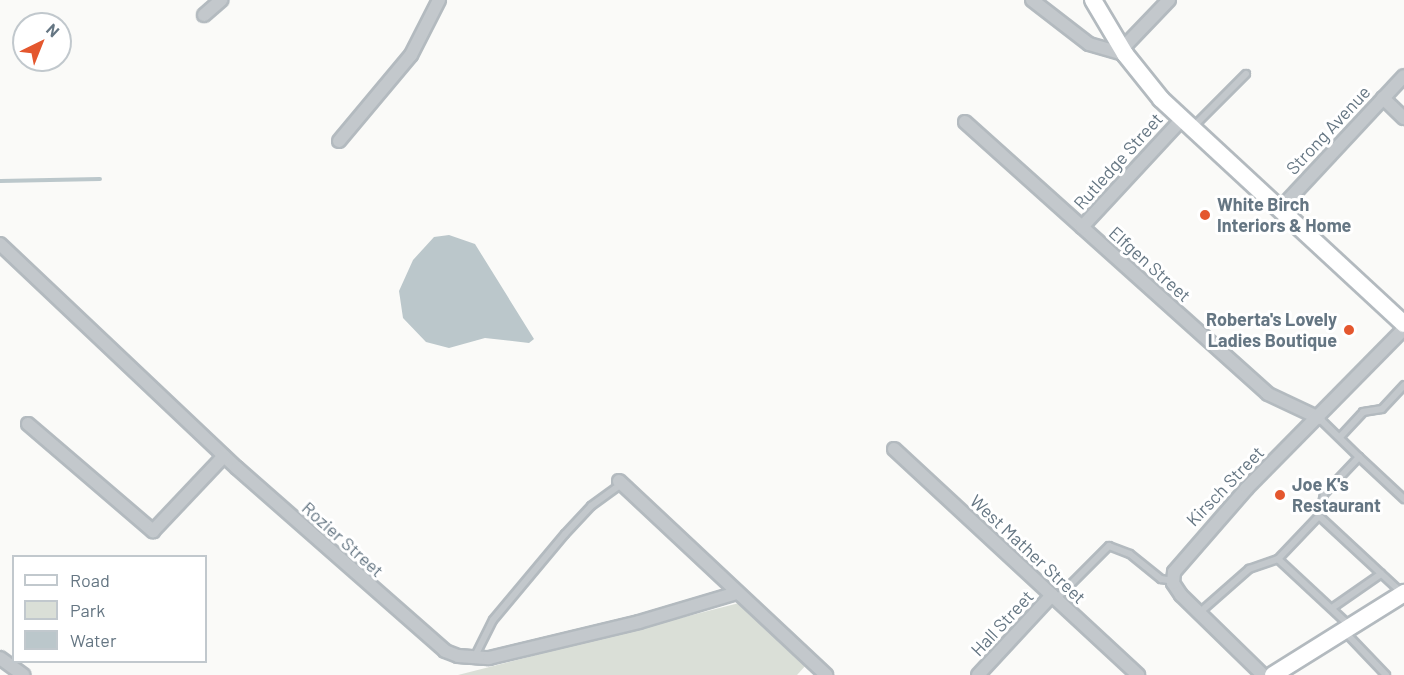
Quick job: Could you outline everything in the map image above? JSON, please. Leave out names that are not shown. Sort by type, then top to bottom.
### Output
[{"type":"street","points":[[204,15],[221,0]]},
{"type":"street","points":[[339,141],[411,55],[439,0]]},
{"type":"street","points":[[1032,0],[1089,44],[1123,51]]},
{"type":"street","points":[[1093,0],[1123,51],[1186,124],[1404,324]]},
{"type":"street","points":[[1123,51],[1169,0]]},
{"type":"street","name":"Strong Avenue","points":[[1279,210],[1404,76]]},
{"type":"street","points":[[1383,98],[1404,118]]},
{"type":"street","name":"Elfgen Street","points":[[965,122],[1268,394],[1319,418]]},
{"type":"street","name":"Rutledge Street","points":[[1082,227],[1186,124]]},
{"type":"street","name":"Rozier Street","points":[[0,244],[224,456],[435,644],[458,656],[473,658],[519,652],[606,630],[736,592]]},
{"type":"street","name":"Kirsch Street","points":[[1173,581],[1174,572],[1190,549],[1404,329]]},
{"type":"street","points":[[28,424],[153,531],[224,456]]},
{"type":"street","name":"West Mather Street","points":[[894,449],[1138,675]]},
{"type":"street","points":[[620,483],[826,675]]},
{"type":"street","points":[[1173,581],[1199,613],[1263,675]]},
{"type":"street","name":"Hall Street","points":[[978,675],[1054,597]]},
{"type":"street","points":[[1273,675],[1347,628],[1402,597]]},
{"type":"street","points":[[0,658],[22,675]]},
{"type":"lane","points":[[1186,124],[1246,74]]},
{"type":"lane","points":[[1340,438],[1363,412],[1382,409],[1404,385]]},
{"type":"lane","points":[[1319,418],[1404,499]]},
{"type":"lane","points":[[1199,613],[1249,569],[1278,559],[1319,516],[1324,494],[1359,457]]},
{"type":"lane","points":[[473,658],[493,620],[565,534],[591,506],[620,483]]},
{"type":"lane","points":[[1319,516],[1402,597]]},
{"type":"lane","points":[[1054,597],[1109,546],[1130,554],[1161,579],[1173,581]]},
{"type":"lane","points":[[1278,559],[1332,609],[1386,675]]},
{"type":"lane","points":[[1332,609],[1381,574]]},
{"type":"green space","points":[[739,603],[807,664],[797,675],[458,675]]},
{"type":"water","points":[[449,235],[475,244],[534,339],[529,343],[485,338],[449,348],[426,342],[403,318],[399,291],[413,260],[434,237]]},
{"type":"waterway","points":[[0,181],[100,179]]},
{"type":"place","name":"White Birch Interiors & Home","points":[[1205,215]]},
{"type":"place","name":"Roberta's Lovely Ladies Boutique","points":[[1349,330]]},
{"type":"place","name":"Joe K's Restaurant","points":[[1280,495]]}]
